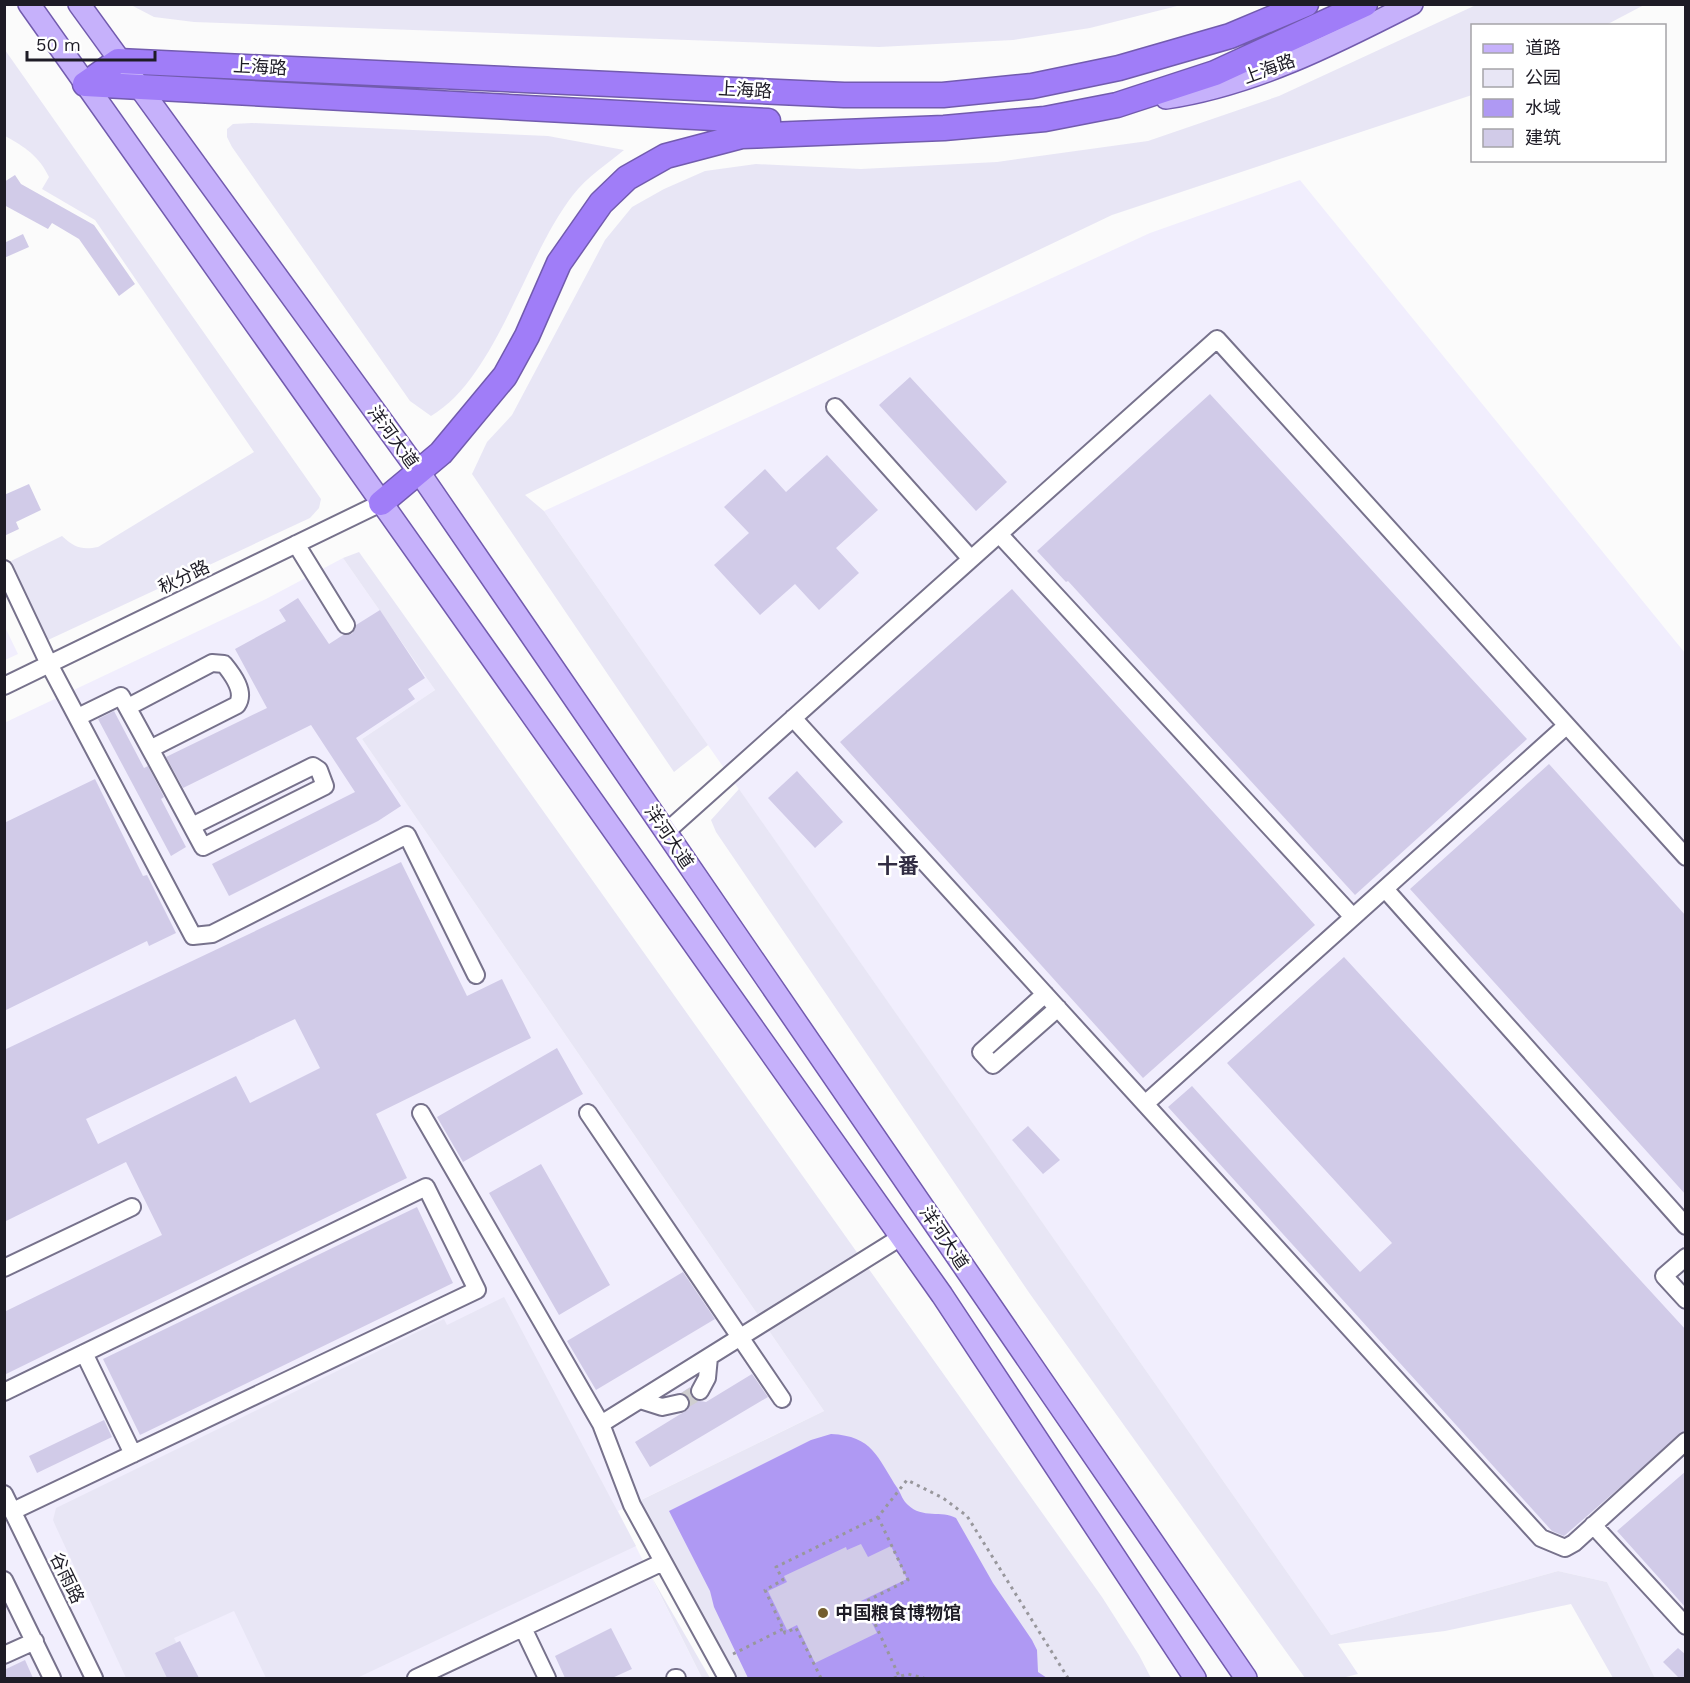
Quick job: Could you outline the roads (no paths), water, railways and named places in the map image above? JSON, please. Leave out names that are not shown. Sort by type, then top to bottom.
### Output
[{"type":"highway","name":"上海路","points":[[118,61],[844,95],[943,95],[1032,86],[1119,68],[1230,36],[1306,4]]},
{"type":"highway","name":"上海路","points":[[381,503],[419,472],[470,421],[505,376],[527,336],[559,263],[601,203],[627,178],[666,156],[742,136],[944,128],[1045,119],[1118,105],[1215,73],[1365,4]]},
{"type":"highway","points":[[85,84],[118,61]]},
{"type":"highway","name":"上海路","points":[[85,84],[738,120],[944,128]]},
{"type":"main road","name":"洋河大道","points":[[29,4],[942,1295],[1195,1678]]},
{"type":"main road","name":"洋河大道","points":[[79,4],[118,61],[419,472],[1246,1678]]},
{"type":"main road","name":"上海路","points":[[1119,68],[1281,4]]},
{"type":"main road","name":"上海路","points":[[1118,105],[1185,95],[1266,72],[1337,43],[1412,4]]},
{"type":"street","points":[[666,832],[1217,339],[1686,857]]},
{"type":"street","points":[[835,408],[971,559]]},
{"type":"street","name":"秋分路","points":[[4,686],[381,503]]},
{"type":"street","points":[[999,534],[1353,917]]},
{"type":"street","points":[[296,544],[346,625]]},
{"type":"street","points":[[4,569],[50,664],[194,936],[212,934],[407,835],[476,975]]},
{"type":"street","points":[[128,707],[212,663],[225,664],[229,669],[241,693],[241,699],[237,705],[150,749]]},
{"type":"street","points":[[78,717],[122,696],[203,847],[325,786],[324,779],[313,766],[192,826]]},
{"type":"street","points":[[794,718],[1541,1538],[1565,1548],[1686,1441]]},
{"type":"street","points":[[1145,1104],[1566,726]]},
{"type":"street","points":[[1385,888],[1686,1226]]},
{"type":"street","points":[[1046,994],[981,1052],[993,1065],[1058,1008]]},
{"type":"street","points":[[421,1113],[601,1424],[632,1505],[727,1678]]},
{"type":"street","points":[[588,1113],[782,1400]]},
{"type":"street","points":[[4,1392],[426,1187],[477,1290],[13,1511]]},
{"type":"street","points":[[4,1269],[132,1207]]},
{"type":"street","points":[[601,1424],[901,1237]]},
{"type":"street","points":[[1686,1257],[1664,1276],[1686,1300]]},
{"type":"street","points":[[84,1353],[133,1454]]},
{"type":"street","points":[[700,1391],[707,1378],[709,1357]]},
{"type":"street","points":[[640,1400],[662,1407],[680,1403]]},
{"type":"street","name":"谷雨路","points":[[4,1494],[94,1678]]},
{"type":"street","points":[[1593,1525],[1686,1626]]},
{"type":"street","points":[[416,1678],[663,1562]]},
{"type":"street","points":[[4,1580],[52,1678]]},
{"type":"street","points":[[523,1628],[547,1678]]},
{"type":"street","points":[[4,1655],[34,1641]]},
{"type":"water","points":[[831,1434],[856,1439],[872,1450],[908,1505],[919,1512],[956,1518],[993,1583],[1032,1640],[1037,1650],[1038,1672],[1047,1678],[748,1678],[714,1607],[710,1591],[669,1511],[811,1440]]},
{"type":"tunnel","points":[[680,1403],[700,1391]]},
{"type":"place","name":"中国粮食博物馆","points":[[823,1613]]},
{"type":"district","name":"十番","points":[[898,866]]}]
